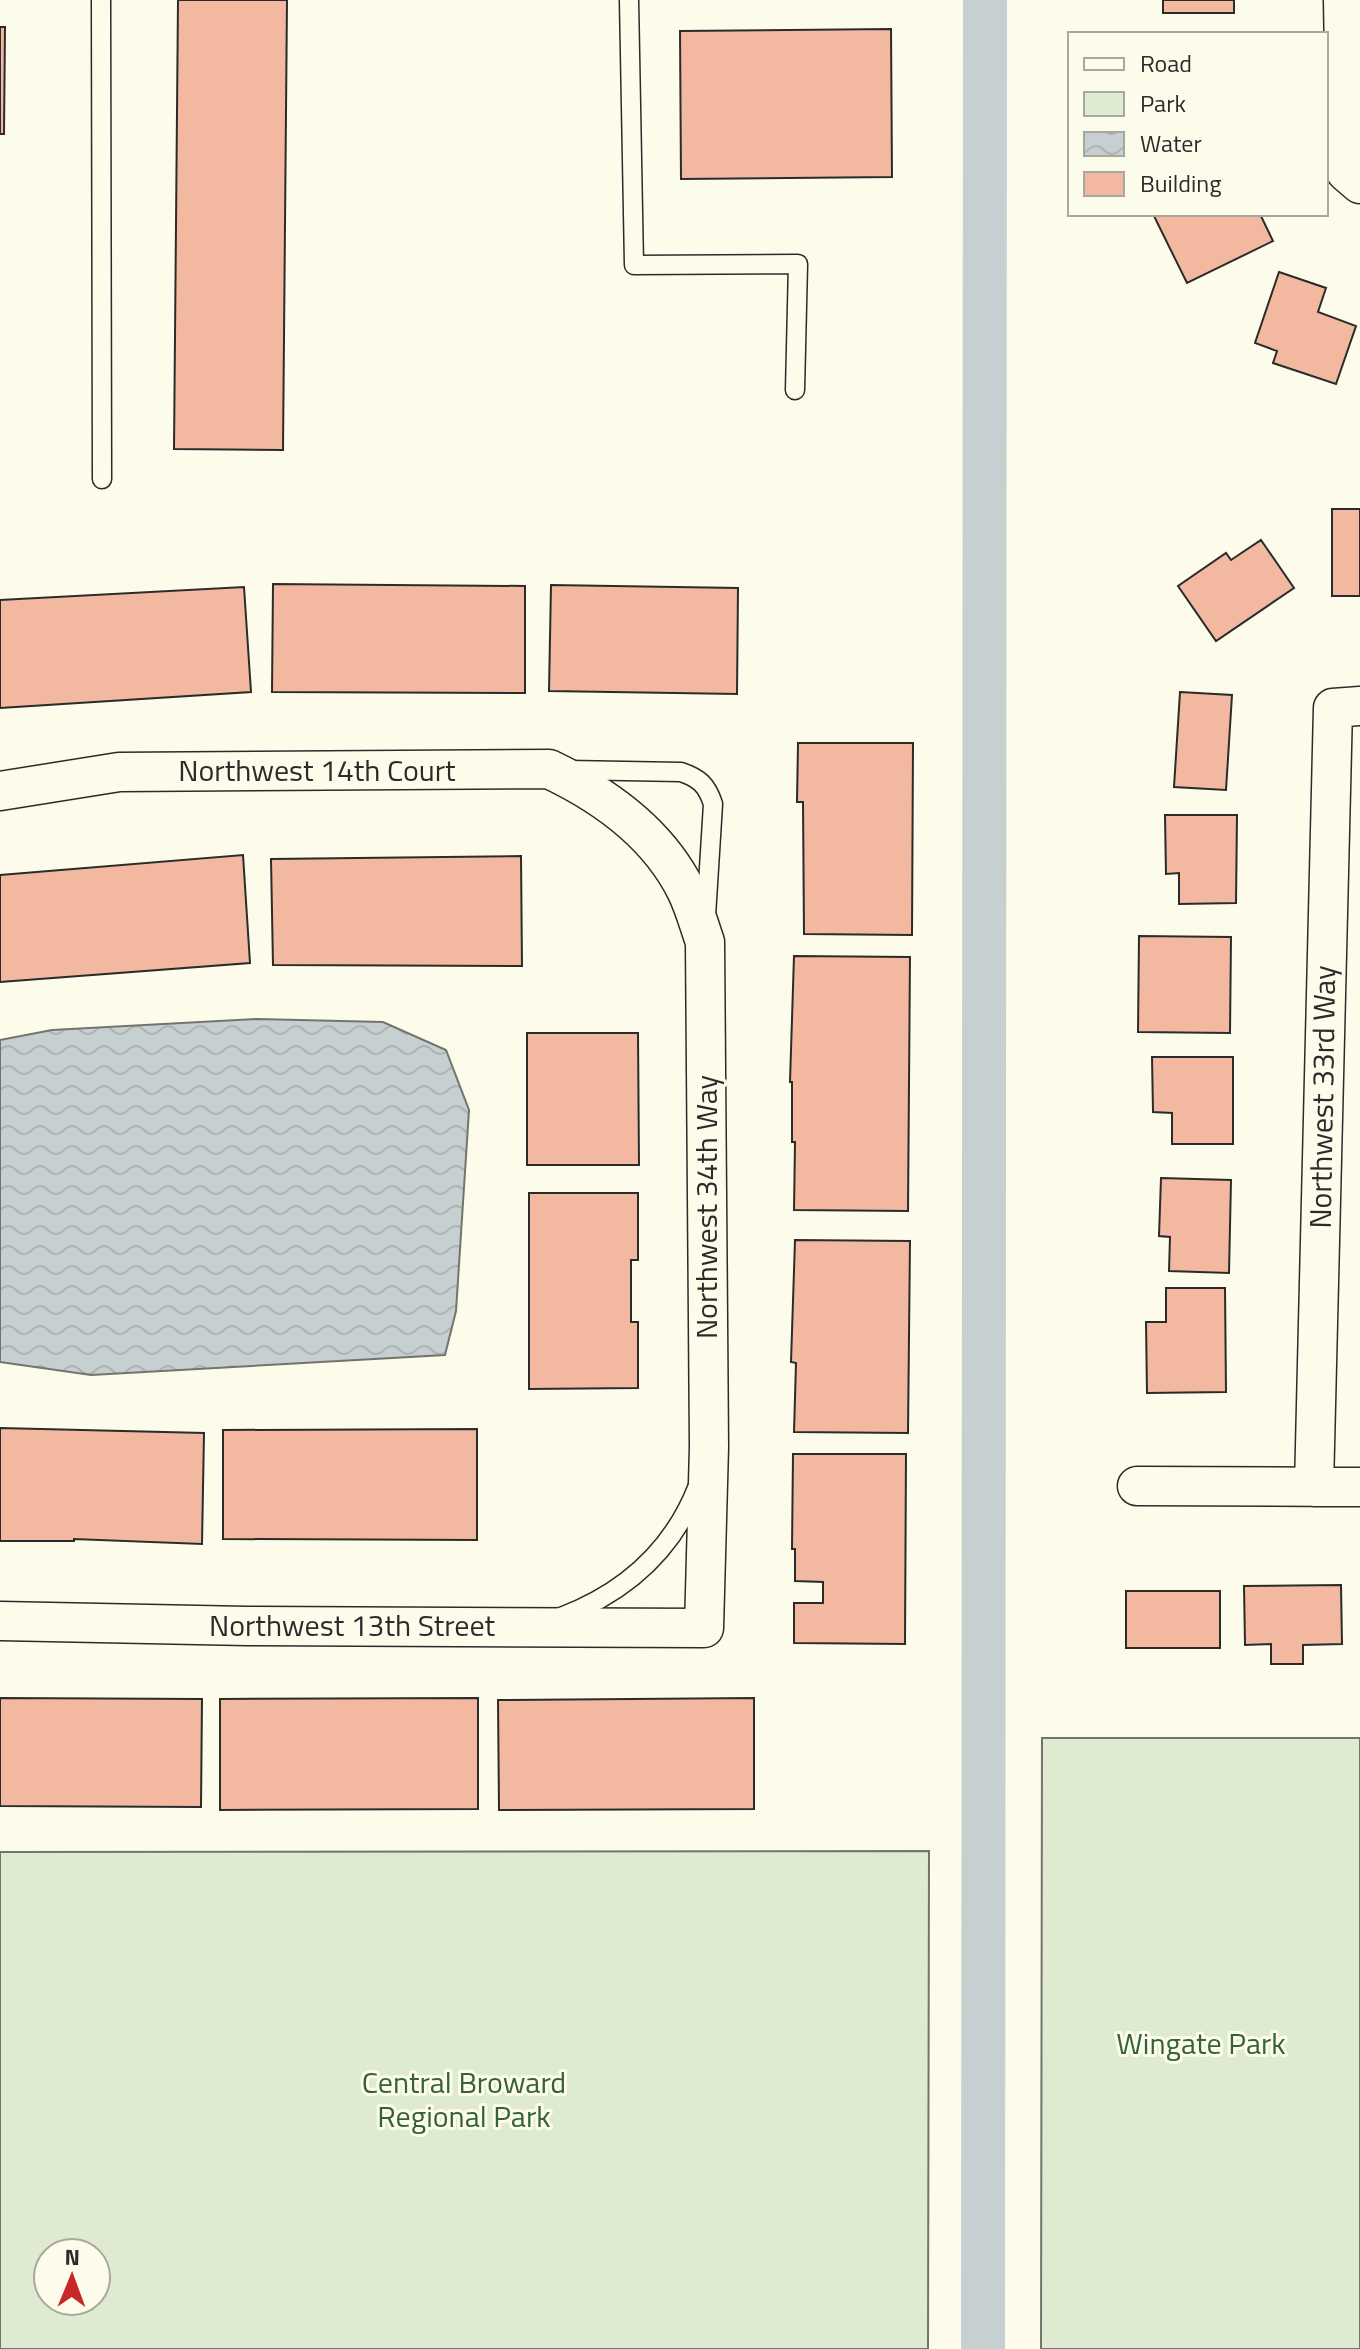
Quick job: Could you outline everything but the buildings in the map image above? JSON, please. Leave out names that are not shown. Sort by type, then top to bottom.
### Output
[{"type":"street","points":[[1343,0],[1353,178]]},
{"type":"street","name":"Northwest 33rd Way","points":[[1314,1487],[1346,707]]},
{"type":"street","name":"Northwest 14th Court","points":[[0,791],[119,772],[549,769],[580,784],[623,813]]},
{"type":"street","name":"Northwest 34th Way","points":[[623,813],[660,850],[686,890],[705,942],[709,1447],[704,1628]]},
{"type":"street","points":[[1137,1486],[1360,1487]]},
{"type":"street","name":"Northwest 13th Street","points":[[0,1621],[247,1626],[704,1628]]},
{"type":"lane","points":[[101,0],[102,479]]},
{"type":"lane","points":[[629,0],[634,265],[798,264],[795,390]]},
{"type":"lane","points":[[549,769],[681,772],[697,778],[708,788],[713,804],[705,942]]},
{"type":"lane","points":[[523,1626],[553,1620],[595,1602],[634,1577],[656,1556],[675,1532],[690,1505],[709,1447]]},
{"type":"green space","name":"Wingate Park","points":[[1042,1738],[1360,1738],[1360,2349],[1041,2349]]},
{"type":"green space","name":"Central Broward Regional Park","points":[[929,1851],[928,2349],[0,2349],[0,1852]]},
{"type":"water","points":[[257,1019],[383,1022],[446,1050],[469,1110],[456,1311],[445,1355],[91,1375],[0,1362],[0,1040],[52,1030]]},
{"type":"waterway","points":[[983,2349],[985,0]]}]
